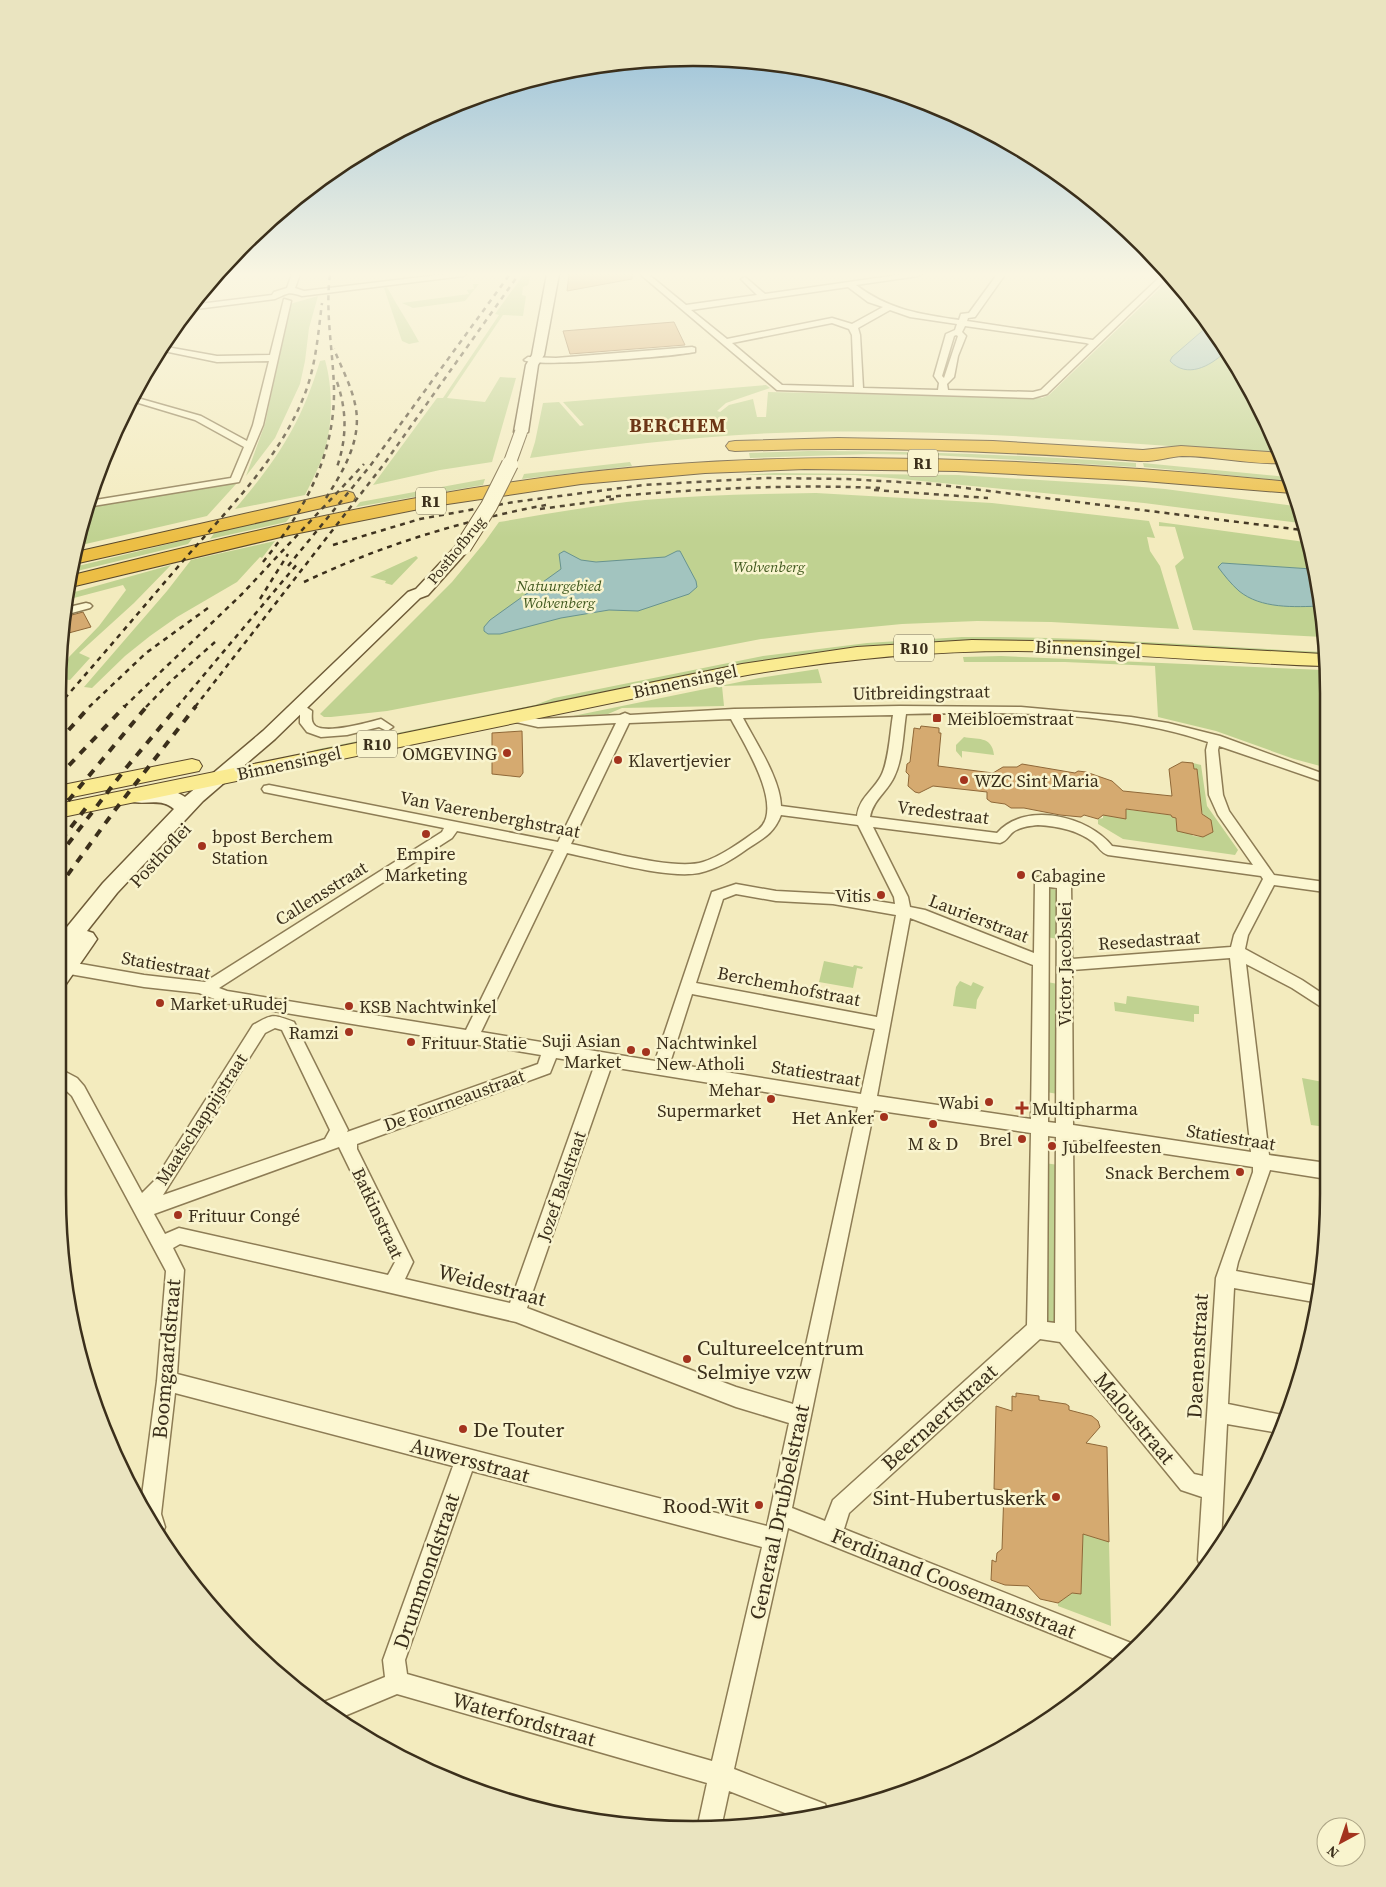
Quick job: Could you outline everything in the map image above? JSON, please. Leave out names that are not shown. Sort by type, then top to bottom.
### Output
[{"type":"highway","name":"R1","points":[[716,447],[824,443],[929,444],[1038,448],[1277,467]]},
{"type":"highway","points":[[1140,456],[1181,451],[1274,457]]},
{"type":"highway","name":"R1","points":[[77,580],[206,548],[362,514],[479,492],[590,477],[702,467],[824,463],[922,463],[1187,478],[1284,487]]},
{"type":"highway","points":[[484,473],[524,467]]},
{"type":"highway","points":[[1049,469],[1148,483],[1288,498]]},
{"type":"highway","points":[[82,556],[366,493]]},
{"type":"main road","name":"Binnensingel","points":[[66,809],[219,777],[265,752],[749,654],[873,638],[964,633],[1040,633],[1317,647]]},
{"type":"main road","name":"Binnensingel","points":[[66,792],[243,764],[511,717],[772,664],[850,654],[930,647],[1050,646],[1318,660]]},
{"type":"street","points":[[97,503],[234,480],[258,425],[274,362]]},
{"type":"street","name":"Posthofbrug","points":[[243,764],[289,716],[414,594],[422,592],[462,547],[499,490],[514,456],[521,432],[532,362]]},
{"type":"street","points":[[748,362],[777,387],[785,389],[859,391],[943,388],[1038,395],[1044,392],[1074,362]]},
{"type":"street","points":[[857,362],[859,391]]},
{"type":"street","points":[[941,362],[938,376],[943,388]]},
{"type":"street","points":[[943,388],[950,377],[953,362]]},
{"type":"street","points":[[139,401],[177,410],[227,433],[249,446]]},
{"type":"street","points":[[227,433],[240,429]]},
{"type":"street","name":"Posthofbrug","points":[[265,752],[413,607],[423,596],[422,592]]},
{"type":"street","points":[[72,610],[86,606]]},
{"type":"street","points":[[863,821],[865,806],[887,778],[891,768],[900,710]]},
{"type":"street","name":"Uitbreidingstraat","points":[[511,717],[538,724],[625,717],[734,713],[1035,710],[1176,729],[1215,739],[1278,764],[1320,777]]},
{"type":"street","points":[[306,711],[305,718],[307,724],[314,730],[322,733],[334,733],[381,723],[387,727]]},
{"type":"street","points":[[734,713],[772,787],[775,810]]},
{"type":"street","points":[[471,1037],[625,717]]},
{"type":"street","points":[[1215,739],[1212,750],[1216,795],[1223,812],[1267,876],[1241,935],[1237,952],[1297,984],[1320,1000]]},
{"type":"street","name":"Posthoflei","points":[[66,958],[124,892],[243,764]]},
{"type":"street","name":"Posthoflei","points":[[66,955],[110,888],[184,809],[219,777]]},
{"type":"street","name":"Van Vaerenberghstraat","points":[[269,789],[668,868],[692,869],[717,863],[770,826],[775,810]]},
{"type":"street","points":[[123,797],[169,796],[179,802],[184,809]]},
{"type":"street","name":"Vredestraat","points":[[775,810],[1000,838],[1003,832],[1012,826],[1025,822],[1052,822],[1087,830],[1098,837],[1108,850],[1320,886]]},
{"type":"street","name":"Generaal Drubbelstraat","points":[[710,1820],[780,1514],[868,1102],[904,912],[901,898],[863,821]]},
{"type":"street","name":"Callensstraat","points":[[206,989],[447,835],[453,826]]},
{"type":"street","name":"Victor Jacobslei","points":[[1037,1329],[1042,881],[1064,884],[1066,1334]]},
{"type":"street","points":[[660,1069],[717,896],[722,892],[736,889],[776,896],[832,899],[904,912]]},
{"type":"street","name":"Laurierstraat","points":[[904,912],[920,914],[1041,962]]},
{"type":"street","name":"Resedastraat","points":[[1063,965],[1237,952]]},
{"type":"street","name":"Daenenstraat","points":[[1209,1548],[1225,1278],[1262,1172],[1237,952]]},
{"type":"street","name":"Statiestraat","points":[[66,967],[206,989],[225,997],[660,1069],[1320,1170]]},
{"type":"street","name":"Berchemhofstraat","points":[[686,987],[884,1024]]},
{"type":"street","name":"Batkinstraat","points":[[259,1029],[274,1021],[284,1023],[291,1029],[338,1130],[404,1262],[394,1285]]},
{"type":"street","name":"Maatschappijstraat","points":[[142,1208],[161,1185],[259,1029]]},
{"type":"street","name":"De Fourneaustraat","points":[[142,1208],[355,1136],[544,1068],[551,1051]]},
{"type":"street","name":"Jozef Balstraat","points":[[516,1313],[605,1060]]},
{"type":"street","name":"Boomgaardstraat","points":[[66,1080],[78,1091],[175,1270],[167,1381],[151,1508]]},
{"type":"street","name":"Weidestraat","points":[[162,1244],[179,1236],[516,1313],[736,1397],[800,1416]]},
{"type":"street","points":[[1225,1278],[1311,1293]]},
{"type":"street","points":[[1037,1329],[1066,1334]]},
{"type":"street","name":"Beernaertstraat","points":[[832,1534],[840,1507],[1037,1329]]},
{"type":"street","name":"Maloustraat","points":[[1066,1334],[1188,1483],[1212,1489]]},
{"type":"street","name":"Auwersstraat","points":[[167,1381],[774,1540]]},
{"type":"street","points":[[1218,1412],[1276,1423]]},
{"type":"street","name":"Drummondstraat","points":[[397,1683],[394,1660],[466,1459]]},
{"type":"street","name":"Ferdinand Coosemansstraat","points":[[780,1514],[1122,1650]]},
{"type":"street","points":[[336,1708],[397,1683]]},
{"type":"street","name":"Waterfordstraat","points":[[397,1683],[720,1775],[808,1810]]},
{"type":"green space","points":[[278,362],[305,362],[300,384],[275,438],[246,476],[265,424]]},
{"type":"green space","points":[[320,362],[326,362],[331,394],[329,431],[318,469],[305,495],[235,509],[263,474],[286,440],[305,404]]},
{"type":"green space","points":[[467,362],[471,362],[447,398],[485,402],[500,377],[516,378],[492,462],[440,470],[373,485],[437,398],[443,398]]},
{"type":"green space","points":[[1083,362],[1225,362],[1255,416],[1272,453],[1103,441],[984,435],[805,432],[702,438],[530,458],[543,403],[559,402],[580,426],[584,425],[563,402],[766,385],[770,388],[726,403],[717,411],[720,412],[729,405],[753,399],[757,417],[766,417],[768,392],[1042,398],[1049,395]]},
{"type":"green space","points":[[809,451],[1013,456],[1136,463],[1136,467],[932,455],[871,454],[750,458],[749,453]]},
{"type":"green space","points":[[630,462],[632,466],[522,479],[524,474]]},
{"type":"green space","points":[[1143,463],[1280,476],[1282,480],[1144,467]]},
{"type":"green space","points":[[774,473],[958,475],[1119,485],[1290,505],[1295,522],[1144,503],[891,478],[855,475],[740,475]]},
{"type":"green space","points":[[485,479],[483,485],[356,507],[360,502]]},
{"type":"green space","points":[[237,483],[207,516],[85,544],[96,505]]},
{"type":"green space","name":"Natuurgebied Wolvenberg","points":[[816,493],[992,503],[1149,521],[1155,538],[1147,537],[1150,551],[1160,566],[1179,629],[1051,622],[977,621],[902,624],[819,632],[761,639],[387,711],[331,717],[324,717],[320,714],[452,582],[499,522],[645,500]]},
{"type":"green space","points":[[292,515],[286,522],[210,539],[215,532]]},
{"type":"green space","points":[[1159,522],[1301,541],[1308,571],[1317,637],[1193,630],[1175,566],[1184,558],[1175,527],[1159,526]]},
{"type":"green space","points":[[193,538],[188,544],[78,571],[79,566]]},
{"type":"green space","points":[[275,541],[262,558],[260,557],[237,582],[177,617],[150,636],[125,656],[92,688],[84,687],[167,591],[191,560]]},
{"type":"green space","points":[[416,556],[418,558],[392,585],[385,583],[386,581],[370,577]]},
{"type":"green space","points":[[171,565],[134,603],[79,653],[90,658],[70,680],[67,680],[69,657],[99,626],[126,590],[123,585],[74,598],[75,592]]},
{"type":"green space","points":[[962,637],[1053,638],[1318,652],[1318,655],[1067,643],[849,649],[775,660],[315,752],[314,750],[535,705],[554,698],[763,656],[867,643]]},
{"type":"green space","points":[[1001,656],[1319,670],[1320,766],[1294,759],[1216,731],[1158,717],[1155,666],[1065,662],[964,662],[963,657]]},
{"type":"green space","points":[[818,669],[822,683],[722,686],[724,706],[622,708],[608,714],[573,716],[759,678]]},
{"type":"green space","points":[[964,737],[987,741],[993,749],[994,755],[962,751],[962,758],[956,751],[956,745]]},
{"type":"green space","points":[[1193,763],[1201,765],[1207,806],[1238,850],[1235,855],[1123,839],[1098,824],[1098,819],[1103,818],[1103,814],[1122,818],[1123,809],[1171,815],[1176,818],[1177,830],[1191,833],[1193,836],[1203,837],[1203,833],[1212,833],[1211,820],[1205,818],[1201,810],[1197,769],[1194,769]]},
{"type":"green space","points":[[1049,889],[1058,891],[1058,939],[1046,937]]},
{"type":"green space","points":[[824,961],[853,967],[854,965],[863,967],[862,969],[857,968],[853,988],[819,982]]},
{"type":"green space","points":[[960,981],[971,986],[973,982],[984,987],[977,1000],[976,1009],[953,1006],[956,987]]},
{"type":"green space","points":[[1047,982],[1058,984],[1058,1094],[1046,1092]]},
{"type":"green space","points":[[1127,996],[1199,1006],[1199,1014],[1194,1014],[1194,1022],[1115,1011],[1114,1002],[1126,1004]]},
{"type":"green space","points":[[1302,1078],[1320,1081],[1320,1126],[1311,1125]]},
{"type":"green space","points":[[1044,1163],[1059,1165],[1058,1324],[1041,1321]]},
{"type":"green space","points":[[1083,1534],[1109,1542],[1111,1626],[1058,1606],[1058,1603],[1072,1593],[1081,1594]]},
{"type":"water","points":[[1171,362],[1212,362],[1198,369],[1191,370],[1177,366]]},
{"type":"water","points":[[564,551],[581,560],[596,562],[665,557],[680,551],[696,581],[697,587],[689,594],[638,611],[609,610],[561,618],[500,634],[488,634],[484,631],[484,627],[490,620],[561,569],[559,554]]},
{"type":"water","points":[[1222,563],[1307,569],[1313,606],[1278,606],[1257,601],[1239,591],[1218,567]]},
{"type":"building","points":[[83,612],[91,627],[70,633],[72,615]]},
{"type":"building","name":"WZC Sint Maria","points":[[921,726],[939,728],[939,733],[941,733],[938,766],[993,773],[1003,767],[1017,767],[1022,764],[1075,773],[1078,771],[1086,772],[1112,781],[1123,791],[1172,796],[1169,769],[1182,762],[1193,763],[1194,769],[1197,769],[1202,814],[1211,820],[1213,832],[1203,837],[1177,831],[1176,818],[1171,815],[1126,809],[1126,819],[1103,815],[1098,819],[1084,815],[1081,817],[1060,815],[1024,808],[1011,808],[1005,804],[991,802],[987,799],[987,792],[933,786],[919,793],[915,792],[908,786],[909,775],[906,772],[907,764],[910,762],[914,728],[920,729]]},
{"type":"building","name":"OMGEVING","points":[[522,731],[523,773],[520,777],[492,774],[492,733]]},
{"type":"building","name":"Sint-Hubertuskerk","points":[[1016,1393],[1039,1396],[1039,1400],[1066,1404],[1069,1406],[1069,1410],[1092,1416],[1098,1421],[1100,1427],[1086,1443],[1107,1447],[1109,1542],[1083,1534],[1081,1594],[1072,1593],[1058,1603],[1040,1599],[1028,1586],[1005,1585],[991,1580],[992,1560],[996,1562],[997,1553],[1002,1549],[1004,1490],[994,1489],[996,1406],[1012,1411],[1012,1396],[1016,1397]]},
{"type":"railway","points":[[66,697],[254,480],[282,440],[294,418],[308,385],[313,362]]},
{"type":"railway","points":[[263,562],[292,523],[304,503],[323,460],[333,414],[332,362]]},
{"type":"railway","points":[[326,498],[345,465],[354,441],[356,429],[355,404],[339,362]]},
{"type":"railway","points":[[288,566],[370,466],[446,362]]},
{"type":"railway","points":[[195,707],[384,464],[456,362]]},
{"type":"railway","points":[[337,382],[344,414],[343,446],[337,467]]},
{"type":"railway","points":[[125,706],[242,594],[364,464]]},
{"type":"railway","points":[[333,545],[420,519],[514,502],[644,485],[766,478],[847,479],[933,484],[1298,529]]},
{"type":"railway","points":[[606,497],[743,488],[880,488]]},
{"type":"railway","points":[[874,490],[988,498]]},
{"type":"railway","points":[[540,509],[614,499]]},
{"type":"railway","points":[[304,582],[363,557],[422,536],[514,511],[546,505]]},
{"type":"railway","points":[[260,599],[288,554]]},
{"type":"railway","points":[[177,707],[298,563]]},
{"type":"railway","points":[[90,706],[146,653],[208,608]]},
{"type":"railway","points":[[146,707],[171,681],[215,642]]},
{"type":"railway","points":[[66,733],[90,706]]},
{"type":"railway","points":[[66,769],[125,706]]},
{"type":"railway","points":[[66,803],[147,706]]},
{"type":"railway","points":[[66,847],[126,768],[178,706]]},
{"type":"railway","points":[[66,877],[115,810],[196,706]]},
{"type":"railway","points":[[66,834],[89,804]]},
{"type":"place","name":"Meibloemstraat","points":[[937,718]]},
{"type":"place","name":"OMGEVING","points":[[507,753]]},
{"type":"place","name":"Klavertjevier","points":[[618,760]]},
{"type":"place","name":"WZC Sint Maria","points":[[964,780]]},
{"type":"place","name":"Empire Marketing","points":[[426,834]]},
{"type":"place","name":"bpost Berchem Station","points":[[202,846]]},
{"type":"place","name":"Cabagine","points":[[1021,875]]},
{"type":"place","name":"Vitis","points":[[881,895]]},
{"type":"place","name":"Market uRudej","points":[[160,1003]]},
{"type":"place","name":"KSB Nachtwinkel","points":[[349,1006]]},
{"type":"place","name":"Ramzi","points":[[349,1032]]},
{"type":"place","name":"Frituur Statie","points":[[411,1042]]},
{"type":"place","name":"Suji Asian Market","points":[[631,1050]]},
{"type":"place","name":"Nachtwinkel New Atholi","points":[[646,1052]]},
{"type":"place","name":"Mehar Supermarket","points":[[771,1099]]},
{"type":"place","name":"Wabi","points":[[989,1102]]},
{"type":"place","name":"Multipharma","points":[[1022,1108]]},
{"type":"place","name":"Het Anker","points":[[884,1117]]},
{"type":"place","name":"M & D","points":[[933,1124]]},
{"type":"place","name":"Brel","points":[[1022,1139]]},
{"type":"place","name":"Jubelfeesten","points":[[1052,1146]]},
{"type":"place","name":"Snack Berchem","points":[[1240,1172]]},
{"type":"place","name":"Frituur Congé","points":[[178,1215]]},
{"type":"place","name":"Cultureelcentrum Selmiye vzw","points":[[687,1359]]},
{"type":"place","name":"De Touter","points":[[463,1429]]},
{"type":"place","name":"Sint-Hubertuskerk","points":[[1056,1497]]},
{"type":"place","name":"Rood-Wit","points":[[759,1505]]},
{"type":"district","name":"BERCHEM","points":[[678,425]]},
{"type":"park label","name":"Wolvenberg","points":[[769,566]]}]
